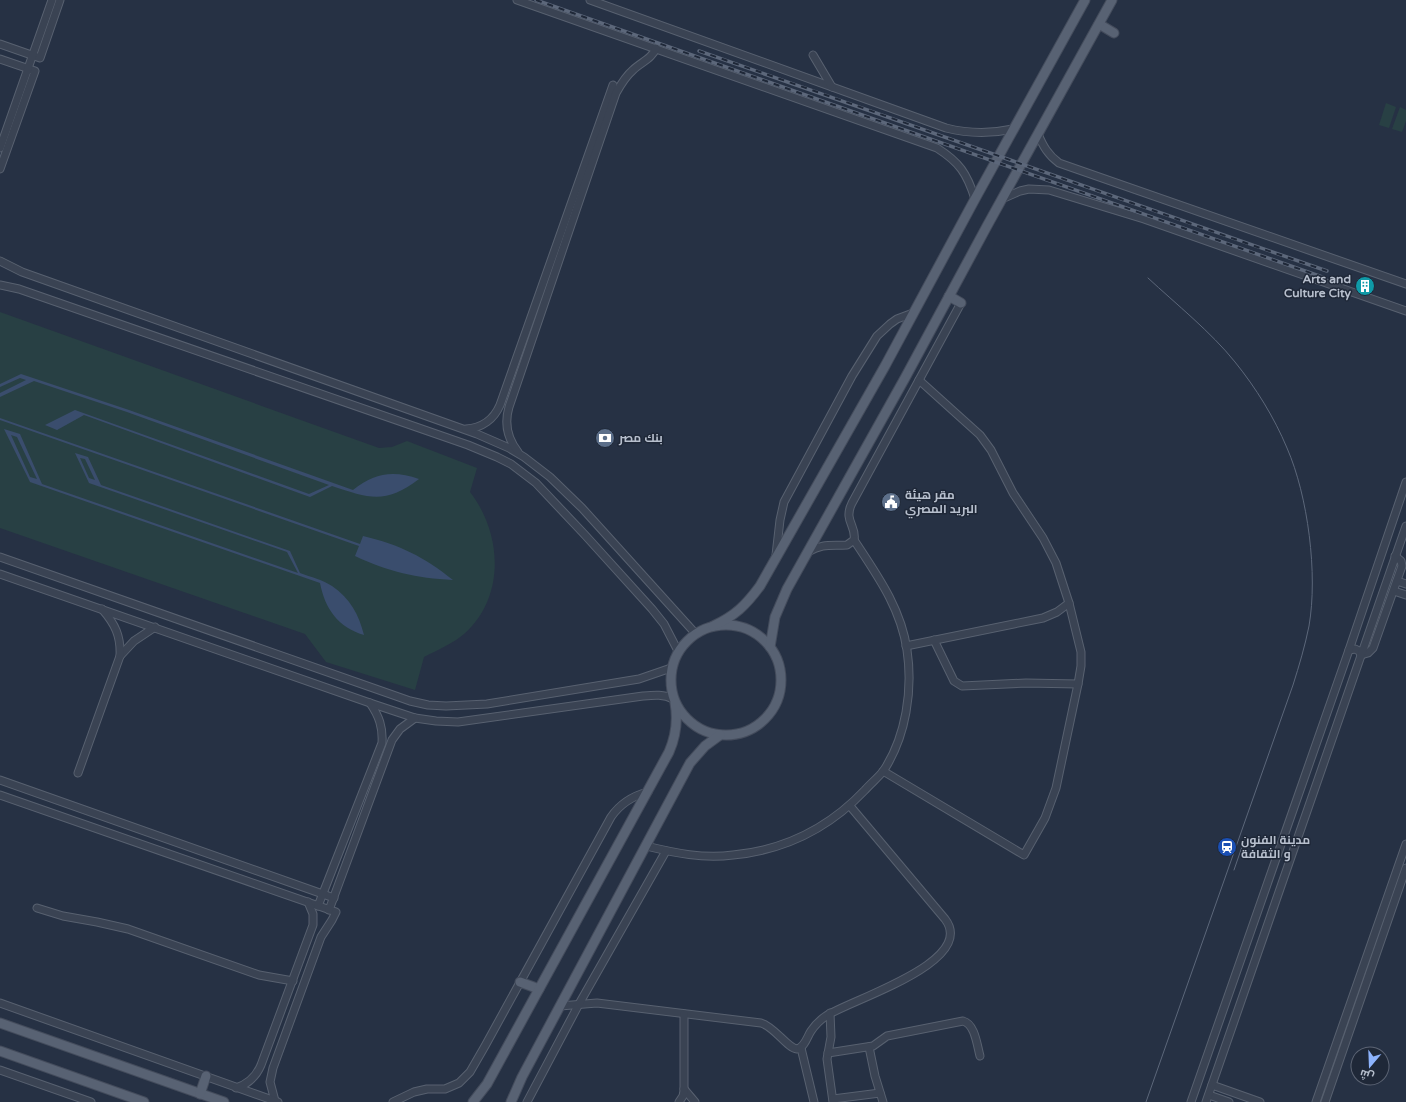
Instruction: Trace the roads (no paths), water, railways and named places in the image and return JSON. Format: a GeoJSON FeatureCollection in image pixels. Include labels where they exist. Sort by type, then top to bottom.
{"type":"FeatureCollection","features":[{"type":"Feature","properties":{"kind":"main road"},"geometry":{"type":"LineString","coordinates":[[473,1102],[487,1084],[669,752],[674,738],[677,721],[670,678],[671,668],[678,651],[695,633],[727,619],[740,610],[760,586],[885,366],[1013,129],[1085,0]]}},
{"type":"Feature","properties":{"kind":"main road"},"geometry":{"type":"LineString","coordinates":[[770,647],[775,617],[780,603],[1112,0]]}},
{"type":"Feature","properties":{"kind":"main road"},"geometry":{"type":"LineString","coordinates":[[1099,24],[1114,32]]}},
{"type":"Feature","properties":{"kind":"main road"},"geometry":{"type":"LineString","coordinates":[[949,296],[961,303]]}},
{"type":"Feature","properties":{"kind":"main road"},"geometry":{"type":"LineString","coordinates":[[674,701],[682,715],[693,725],[706,732],[720,735],[736,735],[751,729],[764,720],[774,707],[780,692],[781,676],[778,661],[770,647],[759,635],[745,628],[729,624],[713,626]]}},
{"type":"Feature","properties":{"kind":"main road"},"geometry":{"type":"LineString","coordinates":[[511,1102],[522,1077],[694,757],[705,746],[720,735]]}},
{"type":"Feature","properties":{"kind":"main road"},"geometry":{"type":"LineString","coordinates":[[520,982],[540,989]]}},
{"type":"Feature","properties":{"kind":"main road"},"geometry":{"type":"LineString","coordinates":[[0,1023],[224,1102]]}},
{"type":"Feature","properties":{"kind":"main road"},"geometry":{"type":"LineString","coordinates":[[0,1051],[144,1102]]}},
{"type":"Feature","properties":{"kind":"main road"},"geometry":{"type":"LineString","coordinates":[[200,1094],[206,1076]]}},
{"type":"Feature","properties":{"kind":"street"},"geometry":{"type":"LineString","coordinates":[[0,148],[52,0]]}},
{"type":"Feature","properties":{"kind":"street"},"geometry":{"type":"LineString","coordinates":[[0,44],[40,58],[60,0]]}},
{"type":"Feature","properties":{"kind":"street"},"geometry":{"type":"LineString","coordinates":[[517,0],[937,148],[950,157],[962,169],[970,183],[975,199]]}},
{"type":"Feature","properties":{"kind":"street"},"geometry":{"type":"LineString","coordinates":[[590,0],[946,128],[963,132],[991,133],[1013,129]]}},
{"type":"Feature","properties":{"kind":"street"},"geometry":{"type":"LineString","coordinates":[[460,428],[471,428],[482,425],[491,419],[498,410],[554,254],[562,240],[616,93],[622,82],[630,73],[652,56],[656,48]]}},
{"type":"Feature","properties":{"kind":"street"},"geometry":{"type":"LineString","coordinates":[[813,55],[832,87]]}},
{"type":"Feature","properties":{"kind":"street"},"geometry":{"type":"LineString","coordinates":[[0,59],[35,71],[0,169]]}},
{"type":"Feature","properties":{"kind":"street"},"geometry":{"type":"LineString","coordinates":[[613,86],[562,240],[561,256],[507,414],[506,421],[508,435],[514,447],[524,457],[550,477],[582,508],[695,633]]}},
{"type":"Feature","properties":{"kind":"street"},"geometry":{"type":"LineString","coordinates":[[1038,134],[1043,147],[1053,159],[1059,163],[1406,284]]}},
{"type":"Feature","properties":{"kind":"street"},"geometry":{"type":"LineString","coordinates":[[1002,199],[1020,191],[1034,189],[1049,190],[1144,219],[1406,311]]}},
{"type":"Feature","properties":{"kind":"street"},"geometry":{"type":"LineString","coordinates":[[554,254],[561,256]]}},
{"type":"Feature","properties":{"kind":"street"},"geometry":{"type":"LineString","coordinates":[[0,261],[22,272],[493,440],[524,457]]}},
{"type":"Feature","properties":{"kind":"street"},"geometry":{"type":"LineString","coordinates":[[0,285],[19,289],[461,443],[511,464],[536,483],[652,609],[664,624],[678,651]]}},
{"type":"Feature","properties":{"kind":"street"},"geometry":{"type":"LineString","coordinates":[[646,846],[689,855],[710,856],[754,852],[775,847],[802,836],[833,819],[850,806],[883,771],[896,746],[902,728],[909,688],[909,669],[906,646],[897,613],[889,595],[854,540],[854,534],[848,518],[850,506],[961,303]]}},
{"type":"Feature","properties":{"kind":"street"},"geometry":{"type":"LineString","coordinates":[[776,558],[780,520],[784,502],[852,376],[877,336],[897,319],[913,313]]}},
{"type":"Feature","properties":{"kind":"street"},"geometry":{"type":"LineString","coordinates":[[883,771],[1024,855],[1045,818],[1056,788],[1081,666],[1081,652],[1069,603],[1061,576],[1050,550],[1012,493],[988,444],[919,380]]}},
{"type":"Feature","properties":{"kind":"street"},"geometry":{"type":"LineString","coordinates":[[1190,1102],[1349,650],[1406,482]]}},
{"type":"Feature","properties":{"kind":"street"},"geometry":{"type":"LineString","coordinates":[[1229,1102],[1208,1099],[1406,524],[1401,519],[1394,520]]}},
{"type":"Feature","properties":{"kind":"street"},"geometry":{"type":"LineString","coordinates":[[808,552],[827,544],[847,545],[854,540]]}},
{"type":"Feature","properties":{"kind":"street"},"geometry":{"type":"LineString","coordinates":[[1361,654],[1368,653],[1373,648],[1394,591],[1402,565],[1401,561],[1395,556]]}},
{"type":"Feature","properties":{"kind":"street"},"geometry":{"type":"LineString","coordinates":[[0,557],[398,697],[428,705],[446,706],[487,704],[639,679],[671,668]]}},
{"type":"Feature","properties":{"kind":"street"},"geometry":{"type":"LineString","coordinates":[[0,574],[415,718],[458,722],[658,695],[668,696],[674,701]]}},
{"type":"Feature","properties":{"kind":"street"},"geometry":{"type":"LineString","coordinates":[[1397,581],[1406,584]]}},
{"type":"Feature","properties":{"kind":"street"},"geometry":{"type":"LineString","coordinates":[[1394,591],[1406,595]]}},
{"type":"Feature","properties":{"kind":"street"},"geometry":{"type":"LineString","coordinates":[[906,646],[1043,618],[1057,612],[1069,603]]}},
{"type":"Feature","properties":{"kind":"street"},"geometry":{"type":"LineString","coordinates":[[78,773],[120,656],[118,632],[111,619],[102,609]]}},
{"type":"Feature","properties":{"kind":"street"},"geometry":{"type":"LineString","coordinates":[[120,656],[134,641],[155,627]]}},
{"type":"Feature","properties":{"kind":"street"},"geometry":{"type":"LineString","coordinates":[[934,640],[954,681],[962,686],[1016,683],[1078,684]]}},
{"type":"Feature","properties":{"kind":"street"},"geometry":{"type":"LineString","coordinates":[[1349,650],[1358,649],[1361,654]]}},
{"type":"Feature","properties":{"kind":"street"},"geometry":{"type":"LineString","coordinates":[[318,906],[382,743],[378,714],[370,703]]}},
{"type":"Feature","properties":{"kind":"street"},"geometry":{"type":"LineString","coordinates":[[276,1101],[270,1082],[273,1068],[321,937],[332,920],[334,898],[392,740],[400,729],[415,718]]}},
{"type":"Feature","properties":{"kind":"street"},"geometry":{"type":"LineString","coordinates":[[0,780],[334,898]]}},
{"type":"Feature","properties":{"kind":"street"},"geometry":{"type":"LineString","coordinates":[[394,1102],[414,1092],[427,1089],[445,1088],[455,1085],[470,1072],[611,816],[626,801],[636,795],[648,792]]}},
{"type":"Feature","properties":{"kind":"street"},"geometry":{"type":"LineString","coordinates":[[0,795],[333,911]]}},
{"type":"Feature","properties":{"kind":"street"},"geometry":{"type":"LineString","coordinates":[[560,1006],[597,1003],[761,1023],[772,1028],[793,1049],[797,1050],[801,1048],[816,1024],[830,1014],[908,977],[920,969],[943,951],[949,943],[951,938],[948,923],[850,806]]}},
{"type":"Feature","properties":{"kind":"street"},"geometry":{"type":"LineString","coordinates":[[1316,1102],[1406,844]]}},
{"type":"Feature","properties":{"kind":"street"},"geometry":{"type":"LineString","coordinates":[[527,1102],[666,851]]}},
{"type":"Feature","properties":{"kind":"street"},"geometry":{"type":"LineString","coordinates":[[1325,1102],[1406,868]]}},
{"type":"Feature","properties":{"kind":"street"},"geometry":{"type":"LineString","coordinates":[[236,1088],[250,1081],[259,1070],[313,925],[313,914],[308,902]]}},
{"type":"Feature","properties":{"kind":"street"},"geometry":{"type":"LineString","coordinates":[[37,908],[63,916],[123,928],[260,975],[293,981]]}},
{"type":"Feature","properties":{"kind":"street"},"geometry":{"type":"LineString","coordinates":[[0,1003],[276,1101]]}},
{"type":"Feature","properties":{"kind":"street"},"geometry":{"type":"LineString","coordinates":[[679,1102],[683,1096],[684,1089],[684,1014]]}},
{"type":"Feature","properties":{"kind":"street"},"geometry":{"type":"LineString","coordinates":[[830,1014],[831,1037],[827,1063],[833,1100],[880,1093]]}},
{"type":"Feature","properties":{"kind":"street"},"geometry":{"type":"LineString","coordinates":[[1220,1018],[1234,1022]]}},
{"type":"Feature","properties":{"kind":"street"},"geometry":{"type":"LineString","coordinates":[[828,1053],[869,1047],[876,1045],[889,1035],[963,1020],[972,1028],[980,1056]]}},
{"type":"Feature","properties":{"kind":"street"},"geometry":{"type":"LineString","coordinates":[[869,1047],[875,1076],[883,1102]]}},
{"type":"Feature","properties":{"kind":"street"},"geometry":{"type":"LineString","coordinates":[[801,1048],[814,1102]]}},
{"type":"Feature","properties":{"kind":"street"},"geometry":{"type":"LineString","coordinates":[[0,1070],[91,1102]]}},
{"type":"Feature","properties":{"kind":"street"},"geometry":{"type":"LineString","coordinates":[[1212,1085],[1260,1102]]}},
{"type":"Feature","properties":{"kind":"street"},"geometry":{"type":"LineString","coordinates":[[684,1089],[695,1102]]}},
{"type":"Feature","properties":{"kind":"water"},"geometry":{"type":"Polygon","coordinates":[[[21,374],[129,410],[353,490],[369,480],[384,475],[392,474],[410,476],[419,479],[396,493],[386,496],[377,497],[356,494],[332,486],[310,497],[84,415],[57,430],[45,425],[75,410],[309,494],[329,485],[127,412],[34,381],[0,397],[0,393],[26,380],[20,378],[0,387],[0,384],[21,374]]]}},
{"type":"Feature","properties":{"kind":"water"},"geometry":{"type":"Polygon","coordinates":[[[0,418],[360,544],[363,536],[388,543],[411,552],[453,580],[415,576],[367,562],[355,556],[359,546],[0,420],[0,418]]]}},
{"type":"Feature","properties":{"kind":"water"},"geometry":{"type":"Polygon","coordinates":[[[4,429],[20,434],[42,484],[298,573],[287,552],[89,483],[75,453],[88,457],[101,485],[290,551],[300,573],[321,580],[344,596],[353,608],[364,635],[347,627],[334,616],[325,601],[320,583],[30,482],[4,429]],[[11,435],[30,477],[37,479],[17,437],[11,435]],[[80,458],[89,478],[95,480],[85,459],[80,458]]]}},
{"type":"Feature","properties":{"kind":"tram line"},"geometry":{"type":"LineString","coordinates":[[1146,1102],[1293,685],[1302,656],[1312,605],[1312,559],[1306,512],[1301,489],[1282,436],[1264,403],[1226,351],[1148,278]]}},
{"type":"Feature","properties":{"kind":"tram line"},"geometry":{"type":"LineString","coordinates":[[1234,870],[1245,838]]}},
{"type":"Feature","properties":{"kind":"railway"},"geometry":{"type":"LineString","coordinates":[[536,0],[1325,278]]}},
{"type":"Feature","properties":{"kind":"railway"},"geometry":{"type":"LineString","coordinates":[[699,51],[1327,271]]}},
{"type":"Feature","properties":{"kind":"place","name":"Arts and Culture City"},"geometry":{"type":"Point","coordinates":[1365,286]}},
{"type":"Feature","properties":{"kind":"place","name":"بنك مصر"},"geometry":{"type":"Point","coordinates":[605,438]}},
{"type":"Feature","properties":{"kind":"place","name":"مقر هيئة البريد المصري"},"geometry":{"type":"Point","coordinates":[891,502]}},
{"type":"Feature","properties":{"kind":"place","name":"مدينة الفنون و الثقافة"},"geometry":{"type":"Point","coordinates":[1227,847]}}]}
